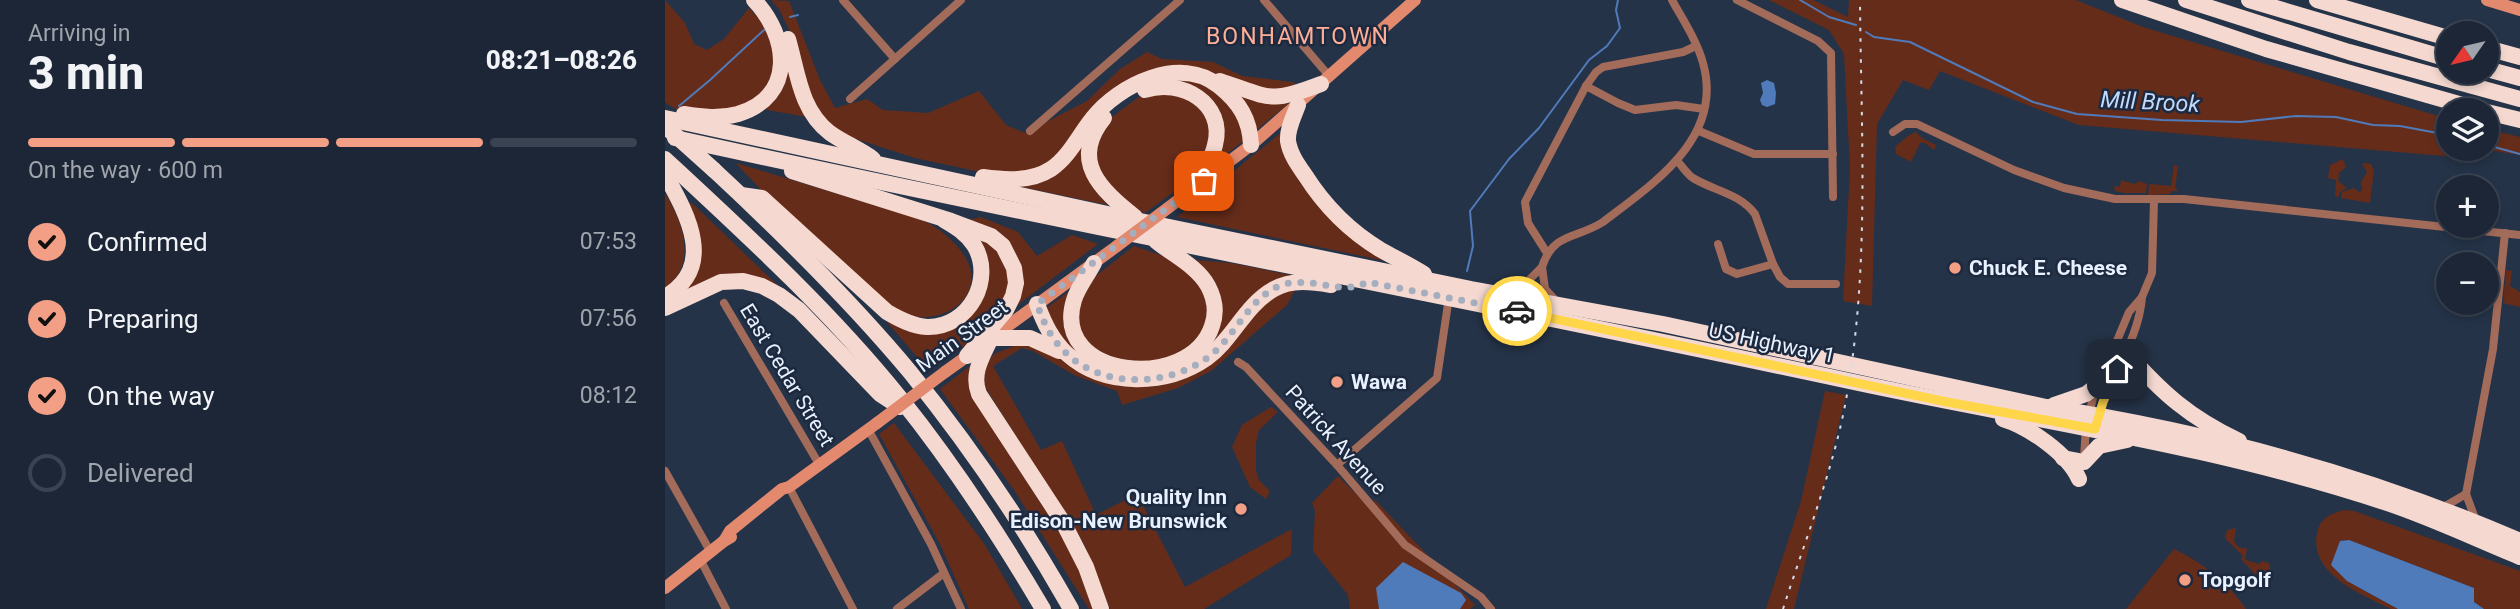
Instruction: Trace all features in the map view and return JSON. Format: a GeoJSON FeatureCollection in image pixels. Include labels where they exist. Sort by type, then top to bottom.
{"type":"FeatureCollection","features":[{"type":"Feature","properties":{"kind":"highway"},"geometry":{"type":"LineString","coordinates":[[665,117],[674,113],[711,118],[727,116],[755,106],[769,94],[779,79],[782,60],[771,25],[754,0]]}},
{"type":"Feature","properties":{"kind":"highway"},"geometry":{"type":"LineString","coordinates":[[767,0],[785,32],[801,92],[811,112],[829,132],[880,165]]}},
{"type":"Feature","properties":{"kind":"highway"},"geometry":{"type":"LineString","coordinates":[[2122,0],[2279,53],[2438,98]]}},
{"type":"Feature","properties":{"kind":"highway"},"geometry":{"type":"LineString","coordinates":[[2186,0],[2349,52],[2520,99]]}},
{"type":"Feature","properties":{"kind":"highway"},"geometry":{"type":"LineString","coordinates":[[2249,0],[2436,55]]}},
{"type":"Feature","properties":{"kind":"highway"},"geometry":{"type":"LineString","coordinates":[[2317,0],[2436,35]]}},
{"type":"Feature","properties":{"kind":"highway"},"geometry":{"type":"LineString","coordinates":[[2499,51],[2520,57]]}},
{"type":"Feature","properties":{"kind":"highway"},"geometry":{"type":"LineString","coordinates":[[927,175],[942,169],[999,179],[1037,175],[1055,166],[1098,112],[1121,92],[1158,76],[1179,71],[1268,97],[1290,96],[1326,81]]}},
{"type":"Feature","properties":{"kind":"highway"},"geometry":{"type":"LineString","coordinates":[[2499,72],[2520,78]]}},
{"type":"Feature","properties":{"kind":"highway"},"geometry":{"type":"LineString","coordinates":[[1209,78],[1240,105],[1248,122],[1251,145]]}},
{"type":"Feature","properties":{"kind":"highway"},"geometry":{"type":"LineString","coordinates":[[1140,221],[1110,197],[1097,182],[1090,154],[1092,138],[1102,121],[1117,106],[1134,95],[1153,88],[1179,87],[1197,96],[1209,110],[1215,124],[1215,148],[1189,193]]}},
{"type":"Feature","properties":{"kind":"highway"},"geometry":{"type":"LineString","coordinates":[[1298,105],[1288,142],[1300,168],[1319,196],[1366,240],[1439,282]]}},
{"type":"Feature","properties":{"kind":"highway"},"geometry":{"type":"LineString","coordinates":[[2499,115],[2520,120]]}},
{"type":"Feature","properties":{"kind":"highway"},"geometry":{"type":"LineString","coordinates":[[665,117],[1140,221],[1663,324],[2046,407],[2137,438],[2314,482],[2390,504],[2520,557]]}},
{"type":"Feature","properties":{"kind":"highway"},"geometry":{"type":"LineString","coordinates":[[665,126],[819,271],[910,372],[1008,506],[1071,609]]}},
{"type":"Feature","properties":{"kind":"highway"},"geometry":{"type":"LineString","coordinates":[[665,135],[771,159],[794,173],[944,220],[997,241],[1012,260],[1016,276],[1015,290],[1006,310],[967,356]]}},
{"type":"Feature","properties":{"kind":"highway"},"geometry":{"type":"LineString","coordinates":[[665,159],[793,280],[854,345],[913,415],[992,526],[1043,609]]}},
{"type":"Feature","properties":{"kind":"highway","name":"US Highway 1"},"geometry":{"type":"LineString","coordinates":[[771,159],[1154,239],[1686,345],[1947,402],[2092,421]]}},
{"type":"Feature","properties":{"kind":"highway"},"geometry":{"type":"LineString","coordinates":[[665,174],[687,217],[694,245],[693,260],[688,273],[678,288],[665,298]]}},
{"type":"Feature","properties":{"kind":"highway"},"geometry":{"type":"LineString","coordinates":[[741,195],[762,198],[887,312],[907,322],[926,327],[945,324],[965,312],[978,292],[982,276],[980,261],[972,242],[961,230],[944,220]]}},
{"type":"Feature","properties":{"kind":"highway"},"geometry":{"type":"LineString","coordinates":[[1094,263],[1076,294],[1071,315],[1077,339],[1087,352],[1100,360],[1126,368],[1158,367],[1180,361],[1198,349],[1210,333],[1215,314],[1213,297],[1203,279],[1154,239]]}},
{"type":"Feature","properties":{"kind":"highway"},"geometry":{"type":"LineString","coordinates":[[665,308],[721,282],[743,281],[762,286],[793,305],[880,394],[913,415]]}},
{"type":"Feature","properties":{"kind":"highway"},"geometry":{"type":"LineString","coordinates":[[1101,609],[1086,567],[1058,513],[977,388],[977,369],[991,338],[1030,338],[1090,368],[1115,377],[1150,379],[1190,368],[1208,357],[1260,299],[1280,286],[1302,281],[1356,289],[1367,282]]}},
{"type":"Feature","properties":{"kind":"highway"},"geometry":{"type":"LineString","coordinates":[[1037,304],[1047,330],[1068,355]]}},
{"type":"Feature","properties":{"kind":"highway"},"geometry":{"type":"LineString","coordinates":[[2119,351],[2198,420],[2263,453]]}},
{"type":"Feature","properties":{"kind":"highway"},"geometry":{"type":"LineString","coordinates":[[2046,407],[2067,403],[2099,384]]}},
{"type":"Feature","properties":{"kind":"highway"},"geometry":{"type":"LineString","coordinates":[[1947,402],[2014,422],[2043,440],[2073,466],[2079,479]]}},
{"type":"Feature","properties":{"kind":"highway"},"geometry":{"type":"LineString","coordinates":[[2092,421],[2263,453],[2389,490],[2520,541]]}},
{"type":"Feature","properties":{"kind":"highway"},"geometry":{"type":"LineString","coordinates":[[2063,458],[2084,462],[2099,446],[2137,438]]}},
{"type":"Feature","properties":{"kind":"main road","name":"Main Street"},"geometry":{"type":"LineString","coordinates":[[665,588],[785,495],[789,487],[1251,145],[1415,0]]}},
{"type":"Feature","properties":{"kind":"main road"},"geometry":{"type":"LineString","coordinates":[[2487,0],[2520,10]]}},
{"type":"Feature","properties":{"kind":"street"},"geometry":{"type":"LineString","coordinates":[[843,0],[895,59]]}},
{"type":"Feature","properties":{"kind":"street"},"geometry":{"type":"LineString","coordinates":[[850,99],[961,0]]}},
{"type":"Feature","properties":{"kind":"street"},"geometry":{"type":"LineString","coordinates":[[1030,131],[1180,0]]}},
{"type":"Feature","properties":{"kind":"street"},"geometry":{"type":"LineString","coordinates":[[1264,0],[1326,81]]}},
{"type":"Feature","properties":{"kind":"street"},"geometry":{"type":"LineString","coordinates":[[1502,294],[1528,281],[1542,267],[1547,253],[1555,244],[1603,222],[1678,162],[1699,131],[1707,84],[1703,63],[1672,0]]}},
{"type":"Feature","properties":{"kind":"street"},"geometry":{"type":"LineString","coordinates":[[1737,0],[1818,41],[1831,53],[1833,197]]}},
{"type":"Feature","properties":{"kind":"street"},"geometry":{"type":"LineString","coordinates":[[1547,253],[1528,223],[1525,202],[1596,72],[1603,67],[1683,52],[1696,46]]}},
{"type":"Feature","properties":{"kind":"street"},"geometry":{"type":"LineString","coordinates":[[1586,86],[1635,110],[1677,105],[1704,109]]}},
{"type":"Feature","properties":{"kind":"street"},"geometry":{"type":"LineString","coordinates":[[1893,132],[1905,124],[1917,124],[2014,170],[2064,188],[2115,198],[2184,199],[2520,235]]}},
{"type":"Feature","properties":{"kind":"street"},"geometry":{"type":"LineString","coordinates":[[1699,131],[1754,154],[1833,154]]}},
{"type":"Feature","properties":{"kind":"street"},"geometry":{"type":"LineString","coordinates":[[1678,162],[1694,178],[1734,195],[1750,207],[1773,264],[1780,277],[1788,284],[1836,284]]}},
{"type":"Feature","properties":{"kind":"street"},"geometry":{"type":"LineString","coordinates":[[2084,462],[2099,384],[2140,318],[2142,297],[2152,273],[2154,200]]}},
{"type":"Feature","properties":{"kind":"street"},"geometry":{"type":"LineString","coordinates":[[2478,523],[2466,494],[2493,349],[2505,233]]}},
{"type":"Feature","properties":{"kind":"street"},"geometry":{"type":"LineString","coordinates":[[1718,244],[1726,269],[1737,274],[1773,264]]}},
{"type":"Feature","properties":{"kind":"street"},"geometry":{"type":"LineString","coordinates":[[1542,267],[1545,289],[1562,306]]}},
{"type":"Feature","properties":{"kind":"street"},"geometry":{"type":"LineString","coordinates":[[1337,466],[1437,379],[1449,298],[1449,292],[1439,282]]}},
{"type":"Feature","properties":{"kind":"street"},"geometry":{"type":"LineString","coordinates":[[2092,421],[2109,386],[2129,312],[2142,297]]}},
{"type":"Feature","properties":{"kind":"street","name":"East Cedar Street"},"geometry":{"type":"LineString","coordinates":[[724,303],[820,464]]}},
{"type":"Feature","properties":{"kind":"street","name":"Patrick Avenue"},"geometry":{"type":"LineString","coordinates":[[1238,362],[1246,367],[1337,466],[1405,545],[1481,597],[1491,609]]}},
{"type":"Feature","properties":{"kind":"street"},"geometry":{"type":"LineString","coordinates":[[873,426],[961,609]]}},
{"type":"Feature","properties":{"kind":"street"},"geometry":{"type":"LineString","coordinates":[[665,471],[705,555],[726,609]]}},
{"type":"Feature","properties":{"kind":"street"},"geometry":{"type":"LineString","coordinates":[[789,487],[853,609]]}},
{"type":"Feature","properties":{"kind":"street"},"geometry":{"type":"LineString","coordinates":[[2440,509],[2466,494]]}},
{"type":"Feature","properties":{"kind":"street"},"geometry":{"type":"LineString","coordinates":[[897,609],[944,573]]}},
{"type":"Feature","properties":{"kind":"shaded area"},"geometry":{"type":"Polygon","coordinates":[[[665,0],[685,23],[694,44],[707,50],[724,39],[749,8],[768,30],[775,50],[772,77],[757,98],[737,108],[711,113],[685,111],[665,102],[665,0]]]}},
{"type":"Feature","properties":{"kind":"shaded area"},"geometry":{"type":"Polygon","coordinates":[[[771,0],[789,1],[820,80],[835,108],[867,99],[883,110],[928,113],[979,91],[1006,125],[1025,133],[1087,101],[1120,69],[1147,52],[1162,59],[1213,62],[1242,76],[1292,82],[1300,87],[1271,92],[1180,66],[1139,77],[1051,164],[999,176],[915,158],[850,137],[820,120],[801,75],[794,40],[779,9],[771,0]]]}},
{"type":"Feature","properties":{"kind":"shaded area"},"geometry":{"type":"Polygon","coordinates":[[[1769,0],[1813,0],[1848,17],[1849,0],[2076,0],[2143,27],[2436,115],[2436,155],[2079,125],[1940,71],[1929,90],[1903,80],[1877,124],[1872,306],[1843,301],[1850,168],[1844,54],[1829,30],[1769,0]]]}},
{"type":"Feature","properties":{"kind":"shaded area"},"geometry":{"type":"Polygon","coordinates":[[[787,57],[807,117],[762,109],[787,57]]]}},
{"type":"Feature","properties":{"kind":"shaded area"},"geometry":{"type":"Polygon","coordinates":[[[1174,78],[1198,80],[1226,96],[1243,122],[1246,139],[1212,165],[1222,138],[1193,86],[1174,78]]]}},
{"type":"Feature","properties":{"kind":"shaded area"},"geometry":{"type":"Polygon","coordinates":[[[1227,87],[1289,103],[1255,131],[1227,87]]]}},
{"type":"Feature","properties":{"kind":"shaded area"},"geometry":{"type":"Polygon","coordinates":[[[1156,91],[1194,100],[1209,119],[1212,143],[1199,167],[1175,191],[1145,213],[1130,206],[1098,173],[1095,145],[1101,130],[1112,117],[1139,97],[1156,91]]]}},
{"type":"Feature","properties":{"kind":"shaded area"},"geometry":{"type":"Polygon","coordinates":[[[1090,129],[1087,170],[1094,186],[1108,205],[1013,185],[1038,179],[1090,129]]]}},
{"type":"Feature","properties":{"kind":"shaded area"},"geometry":{"type":"Polygon","coordinates":[[[1283,131],[1282,149],[1390,262],[1177,217],[1283,131]]]}},
{"type":"Feature","properties":{"kind":"shaded area"},"geometry":{"type":"Polygon","coordinates":[[[1916,132],[1936,145],[1934,150],[1925,143],[1920,143],[1911,162],[1896,154],[1895,147],[1916,132]]]}},
{"type":"Feature","properties":{"kind":"shaded area"},"geometry":{"type":"Polygon","coordinates":[[[2499,132],[2520,137],[2520,155],[2499,152],[2499,132]]]}},
{"type":"Feature","properties":{"kind":"shaded area"},"geometry":{"type":"Polygon","coordinates":[[[2343,159],[2346,167],[2339,173],[2338,181],[2347,188],[2335,197],[2336,180],[2328,178],[2330,165],[2343,159]]]}},
{"type":"Feature","properties":{"kind":"shaded area"},"geometry":{"type":"Polygon","coordinates":[[[736,163],[904,213],[930,224],[962,252],[969,265],[969,290],[954,308],[931,317],[906,314],[891,307],[853,279],[736,163]]]}},
{"type":"Feature","properties":{"kind":"shaded area"},"geometry":{"type":"Polygon","coordinates":[[[2362,164],[2371,164],[2374,171],[2370,203],[2341,198],[2342,192],[2354,188],[2359,192],[2362,190],[2361,182],[2367,172],[2362,164]]]}},
{"type":"Feature","properties":{"kind":"shaded area"},"geometry":{"type":"Polygon","coordinates":[[[2174,165],[2178,166],[2175,188],[2179,191],[2148,195],[2151,184],[2171,186],[2174,165]]]}},
{"type":"Feature","properties":{"kind":"shaded area"},"geometry":{"type":"Polygon","coordinates":[[[2121,180],[2147,184],[2146,193],[2115,191],[2114,186],[2120,187],[2121,180]]]}},
{"type":"Feature","properties":{"kind":"shaded area"},"geometry":{"type":"Polygon","coordinates":[[[665,193],[682,230],[684,256],[675,279],[665,290],[665,193]]]}},
{"type":"Feature","properties":{"kind":"shaded area"},"geometry":{"type":"Polygon","coordinates":[[[692,203],[797,304],[762,281],[675,299],[693,275],[688,205],[692,203]]]}},
{"type":"Feature","properties":{"kind":"shaded area"},"geometry":{"type":"Polygon","coordinates":[[[981,217],[1018,232],[1037,256],[1072,235],[1098,244],[1007,313],[1019,262],[965,221],[981,217]]]}},
{"type":"Feature","properties":{"kind":"shaded area"},"geometry":{"type":"Polygon","coordinates":[[[974,236],[996,248],[1009,268],[1008,296],[978,336],[929,371],[887,322],[889,319],[904,326],[975,310],[974,236]]]}},
{"type":"Feature","properties":{"kind":"shaded area"},"geometry":{"type":"Polygon","coordinates":[[[1134,246],[1172,259],[1205,289],[1210,315],[1197,344],[1162,362],[1121,363],[1083,341],[1076,312],[1092,279],[1134,246]]]}},
{"type":"Feature","properties":{"kind":"shaded area"},"geometry":{"type":"Polygon","coordinates":[[[1194,260],[1231,263],[1305,278],[1244,307],[1206,350],[1220,315],[1194,260]]]}},
{"type":"Feature","properties":{"kind":"shaded area"},"geometry":{"type":"Polygon","coordinates":[[[2506,270],[2512,271],[2510,286],[2520,292],[2520,307],[2503,303],[2506,270]]]}},
{"type":"Feature","properties":{"kind":"shaded area"},"geometry":{"type":"Polygon","coordinates":[[[1079,284],[1072,297],[1084,355],[1068,349],[1045,309],[1079,284]]]}},
{"type":"Feature","properties":{"kind":"shaded area"},"geometry":{"type":"Polygon","coordinates":[[[1297,286],[1287,305],[1211,371],[1178,388],[1122,405],[1117,391],[1074,375],[1033,351],[1022,348],[993,366],[1041,450],[1062,441],[1096,515],[1137,494],[1185,587],[1292,529],[1291,555],[1204,609],[1110,609],[1084,544],[985,387],[983,367],[994,354],[1022,343],[1189,374],[1266,299],[1297,286]]]}},
{"type":"Feature","properties":{"kind":"shaded area"},"geometry":{"type":"Polygon","coordinates":[[[970,366],[970,388],[1072,549],[1097,609],[1089,609],[1014,490],[940,389],[970,366]]]}},
{"type":"Feature","properties":{"kind":"shaded area"},"geometry":{"type":"Polygon","coordinates":[[[1825,391],[1846,395],[1794,609],[1766,609],[1801,501],[1825,391]]]}},
{"type":"Feature","properties":{"kind":"shaded area"},"geometry":{"type":"Polygon","coordinates":[[[1271,407],[1278,412],[1259,430],[1256,443],[1256,471],[1259,480],[1270,491],[1266,499],[1250,487],[1232,447],[1242,425],[1271,407]]]}},
{"type":"Feature","properties":{"kind":"shaded area"},"geometry":{"type":"Polygon","coordinates":[[[894,423],[985,545],[1022,609],[969,609],[940,544],[879,434],[894,423]]]}},
{"type":"Feature","properties":{"kind":"shaded area"},"geometry":{"type":"Polygon","coordinates":[[[1338,476],[1369,507],[1375,500],[1475,605],[1470,609],[1350,609],[1348,595],[1313,551],[1315,511],[1312,503],[1338,476]]]}},
{"type":"Feature","properties":{"kind":"shaded area"},"geometry":{"type":"Polygon","coordinates":[[[2344,510],[2354,511],[2520,571],[2520,609],[2484,609],[2474,602],[2474,588],[2349,540],[2340,541],[2347,581],[2398,609],[2391,609],[2353,589],[2329,572],[2317,548],[2317,533],[2323,520],[2344,510]]]}},
{"type":"Feature","properties":{"kind":"shaded area"},"geometry":{"type":"Polygon","coordinates":[[[2236,528],[2234,541],[2238,547],[2247,549],[2245,560],[2260,564],[2262,561],[2269,563],[2272,576],[2258,583],[2253,572],[2241,559],[2243,556],[2225,538],[2227,530],[2236,528]]]}},
{"type":"Feature","properties":{"kind":"shaded area","name":"Topgolf"},"geometry":{"type":"Polygon","coordinates":[[[2174,549],[2214,574],[2246,609],[2126,609],[2174,549]]]}},
{"type":"Feature","properties":{"kind":"water"},"geometry":{"type":"Polygon","coordinates":[[[1767,80],[1774,83],[1776,93],[1775,104],[1767,107],[1762,105],[1760,100],[1763,93],[1761,83],[1767,80]]]}},
{"type":"Feature","properties":{"kind":"water"},"geometry":{"type":"Polygon","coordinates":[[[2349,540],[2474,588],[2474,602],[2484,609],[2398,609],[2347,581],[2331,565],[2340,541],[2349,540]]]}},
{"type":"Feature","properties":{"kind":"water"},"geometry":{"type":"Polygon","coordinates":[[[1403,562],[1461,593],[1466,600],[1460,609],[1379,609],[1376,588],[1403,562]]]}},
{"type":"Feature","properties":{"kind":"waterway"},"geometry":{"type":"LineString","coordinates":[[1467,271],[1473,246],[1470,211],[1509,159],[1539,128],[1589,60],[1607,46],[1620,28],[1616,10],[1618,0]]}},
{"type":"Feature","properties":{"kind":"waterway","name":"Mill Brook"},"geometry":{"type":"LineString","coordinates":[[1800,0],[1829,17],[1856,25]]}},
{"type":"Feature","properties":{"kind":"waterway","name":"Mill Brook"},"geometry":{"type":"LineString","coordinates":[[790,17],[798,15]]}},
{"type":"Feature","properties":{"kind":"waterway","name":"Mill Brook"},"geometry":{"type":"LineString","coordinates":[[679,106],[764,30]]}},
{"type":"Feature","properties":{"kind":"waterway","name":"Mill Brook"},"geometry":{"type":"LineString","coordinates":[[1866,32],[1874,37],[1910,42],[2033,102],[2077,114],[2241,122],[2296,116],[2336,117],[2373,125],[2400,126],[2436,133]]}},
{"type":"Feature","properties":{"kind":"waterway","name":"Mill Brook"},"geometry":{"type":"LineString","coordinates":[[2499,148],[2520,154]]}},
{"type":"Feature","properties":{"kind":"railway"},"geometry":{"type":"LineString","coordinates":[[1783,609],[1834,453],[1854,350],[1862,200],[1860,0]]}},
{"type":"Feature","properties":{"kind":"way so far"},"geometry":{"type":"LineString","coordinates":[[1204,181],[1037,304],[1047,330],[1068,355],[1090,368],[1115,377],[1138,380],[1171,375],[1208,357],[1229,337],[1252,307],[1272,290],[1302,281],[1356,289],[1367,282],[1517,311]]}},
{"type":"Feature","properties":{"kind":"place","name":"Chuck E. Cheese"},"geometry":{"type":"Point","coordinates":[1955,268]}},
{"type":"Feature","properties":{"kind":"place","name":"Wawa"},"geometry":{"type":"Point","coordinates":[1337,382]}},
{"type":"Feature","properties":{"kind":"place","name":"Quality Inn Edison-New Brunswick"},"geometry":{"type":"Point","coordinates":[1241,509]}},
{"type":"Feature","properties":{"kind":"place","name":"Topgolf"},"geometry":{"type":"Point","coordinates":[2185,580]}},
{"type":"Feature","properties":{"kind":"district","name":"BONHAMTOWN"},"geometry":{"type":"Point","coordinates":[1298,36]}},
{"type":"Feature","properties":{"kind":"route"},"geometry":{"type":"LineString","coordinates":[[1517,311],[1947,402],[2095,429],[2117,369]]}}]}
